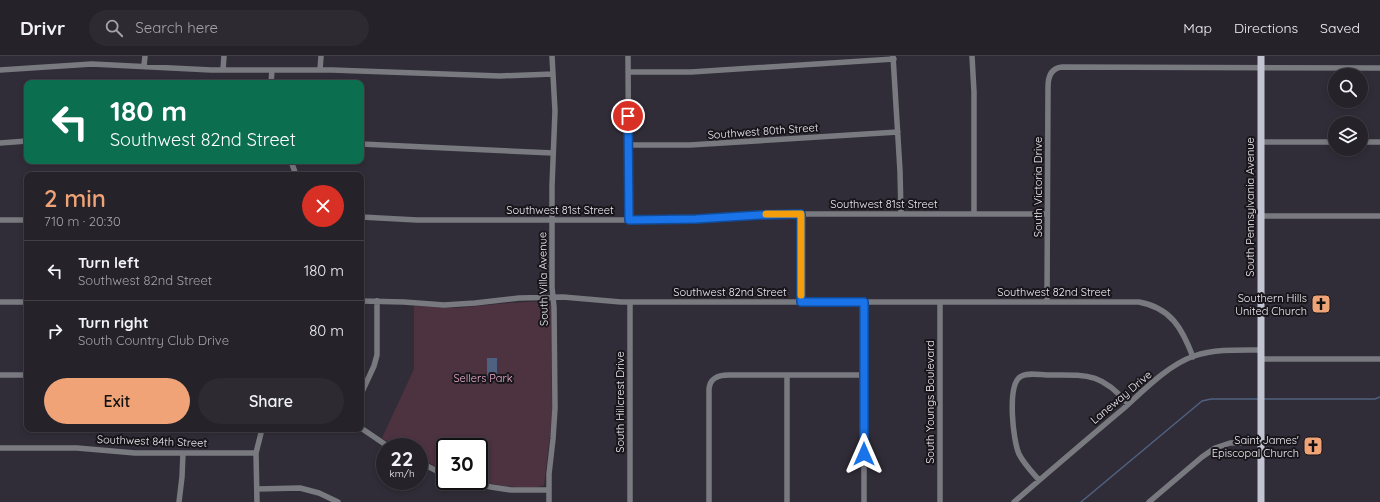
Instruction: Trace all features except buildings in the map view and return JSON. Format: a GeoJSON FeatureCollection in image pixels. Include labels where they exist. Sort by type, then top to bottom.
{"type":"FeatureCollection","features":[{"type":"Feature","properties":{"kind":"main road","name":"South Pennsylvania Avenue"},"geometry":{"type":"LineString","coordinates":[[1261,56],[1261,502]]}},
{"type":"Feature","properties":{"kind":"street"},"geometry":{"type":"LineString","coordinates":[[144,66],[145,56]]}},
{"type":"Feature","properties":{"kind":"street"},"geometry":{"type":"LineString","coordinates":[[223,70],[224,56]]}},
{"type":"Feature","properties":{"kind":"street"},"geometry":{"type":"LineString","coordinates":[[320,70],[321,56]]}},
{"type":"Feature","properties":{"kind":"street","name":"South Villa Avenue"},"geometry":{"type":"LineString","coordinates":[[549,502],[554,418],[552,220],[555,111],[552,56]]}},
{"type":"Feature","properties":{"kind":"street"},"geometry":{"type":"LineString","coordinates":[[628,56],[629,220]]}},
{"type":"Feature","properties":{"kind":"street"},"geometry":{"type":"LineString","coordinates":[[972,56],[974,92],[974,214]]}},
{"type":"Feature","properties":{"kind":"street"},"geometry":{"type":"LineString","coordinates":[[628,72],[691,72],[894,58],[901,214]]}},
{"type":"Feature","properties":{"kind":"street"},"geometry":{"type":"LineString","coordinates":[[0,70],[84,64],[223,70],[320,70],[500,76],[553,74]]}},
{"type":"Feature","properties":{"kind":"street","name":"South Victoria Drive"},"geometry":{"type":"LineString","coordinates":[[1048,302],[1048,87],[1049,76],[1051,73],[1059,68],[1261,68]]}},
{"type":"Feature","properties":{"kind":"street"},"geometry":{"type":"LineString","coordinates":[[1261,68],[1380,68]]}},
{"type":"Feature","properties":{"kind":"street"},"geometry":{"type":"LineString","coordinates":[[272,70],[272,80]]}},
{"type":"Feature","properties":{"kind":"street","name":"Southwest 80th Street"},"geometry":{"type":"LineString","coordinates":[[628,146],[690,145],[898,132]]}},
{"type":"Feature","properties":{"kind":"street"},"geometry":{"type":"LineString","coordinates":[[0,143],[24,141]]}},
{"type":"Feature","properties":{"kind":"street"},"geometry":{"type":"LineString","coordinates":[[1261,142],[1328,142]]}},
{"type":"Feature","properties":{"kind":"street"},"geometry":{"type":"LineString","coordinates":[[1368,142],[1380,142]]}},
{"type":"Feature","properties":{"kind":"street"},"geometry":{"type":"LineString","coordinates":[[364,144],[553,153]]}},
{"type":"Feature","properties":{"kind":"street"},"geometry":{"type":"LineString","coordinates":[[801,214],[801,302]]}},
{"type":"Feature","properties":{"kind":"street","name":"Southwest 81st Street"},"geometry":{"type":"LineString","coordinates":[[364,217],[417,220],[629,220],[696,219],[801,214],[1047,214]]}},
{"type":"Feature","properties":{"kind":"street"},"geometry":{"type":"LineString","coordinates":[[1261,216],[1380,216]]}},
{"type":"Feature","properties":{"kind":"street"},"geometry":{"type":"LineString","coordinates":[[0,220],[24,220]]}},
{"type":"Feature","properties":{"kind":"street","name":"Southwest 82nd Street"},"geometry":{"type":"LineString","coordinates":[[364,301],[449,305],[514,298],[576,297],[616,302],[1130,302],[1151,305],[1163,311],[1177,324],[1184,335],[1193,357]]}},
{"type":"Feature","properties":{"kind":"street"},"geometry":{"type":"LineString","coordinates":[[364,388],[374,366],[377,355],[377,301]]}},
{"type":"Feature","properties":{"kind":"street"},"geometry":{"type":"LineString","coordinates":[[0,302],[24,302]]}},
{"type":"Feature","properties":{"kind":"street","name":"South Hillcrest Drive"},"geometry":{"type":"LineString","coordinates":[[630,302],[630,502]]}},
{"type":"Feature","properties":{"kind":"street"},"geometry":{"type":"LineString","coordinates":[[864,302],[864,502]]}},
{"type":"Feature","properties":{"kind":"street","name":"South Youngs Boulevard"},"geometry":{"type":"LineString","coordinates":[[940,302],[940,502]]}},
{"type":"Feature","properties":{"kind":"street","name":"Laneway Drive"},"geometry":{"type":"LineString","coordinates":[[1014,502],[1128,404],[1173,368],[1193,357],[1202,354],[1227,351],[1261,350]]}},
{"type":"Feature","properties":{"kind":"street"},"geometry":{"type":"LineString","coordinates":[[1261,359],[1380,359]]}},
{"type":"Feature","properties":{"kind":"street"},"geometry":{"type":"LineString","coordinates":[[0,375],[24,375]]}},
{"type":"Feature","properties":{"kind":"street"},"geometry":{"type":"LineString","coordinates":[[709,502],[709,387],[716,377],[723,375],[864,375]]}},
{"type":"Feature","properties":{"kind":"street"},"geometry":{"type":"LineString","coordinates":[[787,375],[787,502]]}},
{"type":"Feature","properties":{"kind":"street"},"geometry":{"type":"LineString","coordinates":[[1039,480],[1022,459],[1016,443],[1013,423],[1013,392],[1016,382],[1020,377],[1032,375],[1090,376],[1109,385],[1128,404]]}},
{"type":"Feature","properties":{"kind":"street"},"geometry":{"type":"LineString","coordinates":[[364,430],[376,438]]}},
{"type":"Feature","properties":{"kind":"street"},"geometry":{"type":"LineString","coordinates":[[257,502],[256,453],[261,432]]}},
{"type":"Feature","properties":{"kind":"street"},"geometry":{"type":"LineString","coordinates":[[1153,501],[1202,457],[1215,448],[1230,443],[1261,442]]}},
{"type":"Feature","properties":{"kind":"street","name":"Southwest 84th Street"},"geometry":{"type":"LineString","coordinates":[[0,448],[77,448],[135,452],[256,453]]}},
{"type":"Feature","properties":{"kind":"street"},"geometry":{"type":"LineString","coordinates":[[179,502],[183,453]]}},
{"type":"Feature","properties":{"kind":"street"},"geometry":{"type":"LineString","coordinates":[[488,486],[504,490],[549,490]]}},
{"type":"Feature","properties":{"kind":"street"},"geometry":{"type":"LineString","coordinates":[[256,489],[300,488],[319,493],[338,502]]}},
{"type":"Feature","properties":{"kind":"green space","name":"Sellers Park"},"geometry":{"type":"Polygon","coordinates":[[[546,301],[550,303],[551,308],[552,412],[550,435],[544,485],[531,488],[488,483],[488,438],[436,438],[436,466],[428,462],[428,438],[382,438],[414,369],[414,306],[456,308],[546,301]]]}},
{"type":"Feature","properties":{"kind":"water"},"geometry":{"type":"Polygon","coordinates":[[[487,358],[497,358],[497,378],[487,378],[487,358]]]}},
{"type":"Feature","properties":{"kind":"waterway"},"geometry":{"type":"LineString","coordinates":[[1264,399],[1375,399],[1380,397]]}},
{"type":"Feature","properties":{"kind":"waterway"},"geometry":{"type":"LineString","coordinates":[[1081,502],[1202,401],[1211,399],[1258,399]]}},
{"type":"Feature","properties":{"kind":"slow traffic"},"geometry":{"type":"LineString","coordinates":[[766,214],[801,214],[801,295]]}},
{"type":"Feature","properties":{"kind":"place","name":"Southern Hills United Church"},"geometry":{"type":"Point","coordinates":[1321,304]}},
{"type":"Feature","properties":{"kind":"place","name":"Saint James' Episcopal Church"},"geometry":{"type":"Point","coordinates":[1313,446]}},
{"type":"Feature","properties":{"kind":"route"},"geometry":{"type":"LineString","coordinates":[[628,116],[629,220],[671,220],[801,214],[801,302],[864,302],[864,454]]}}]}
